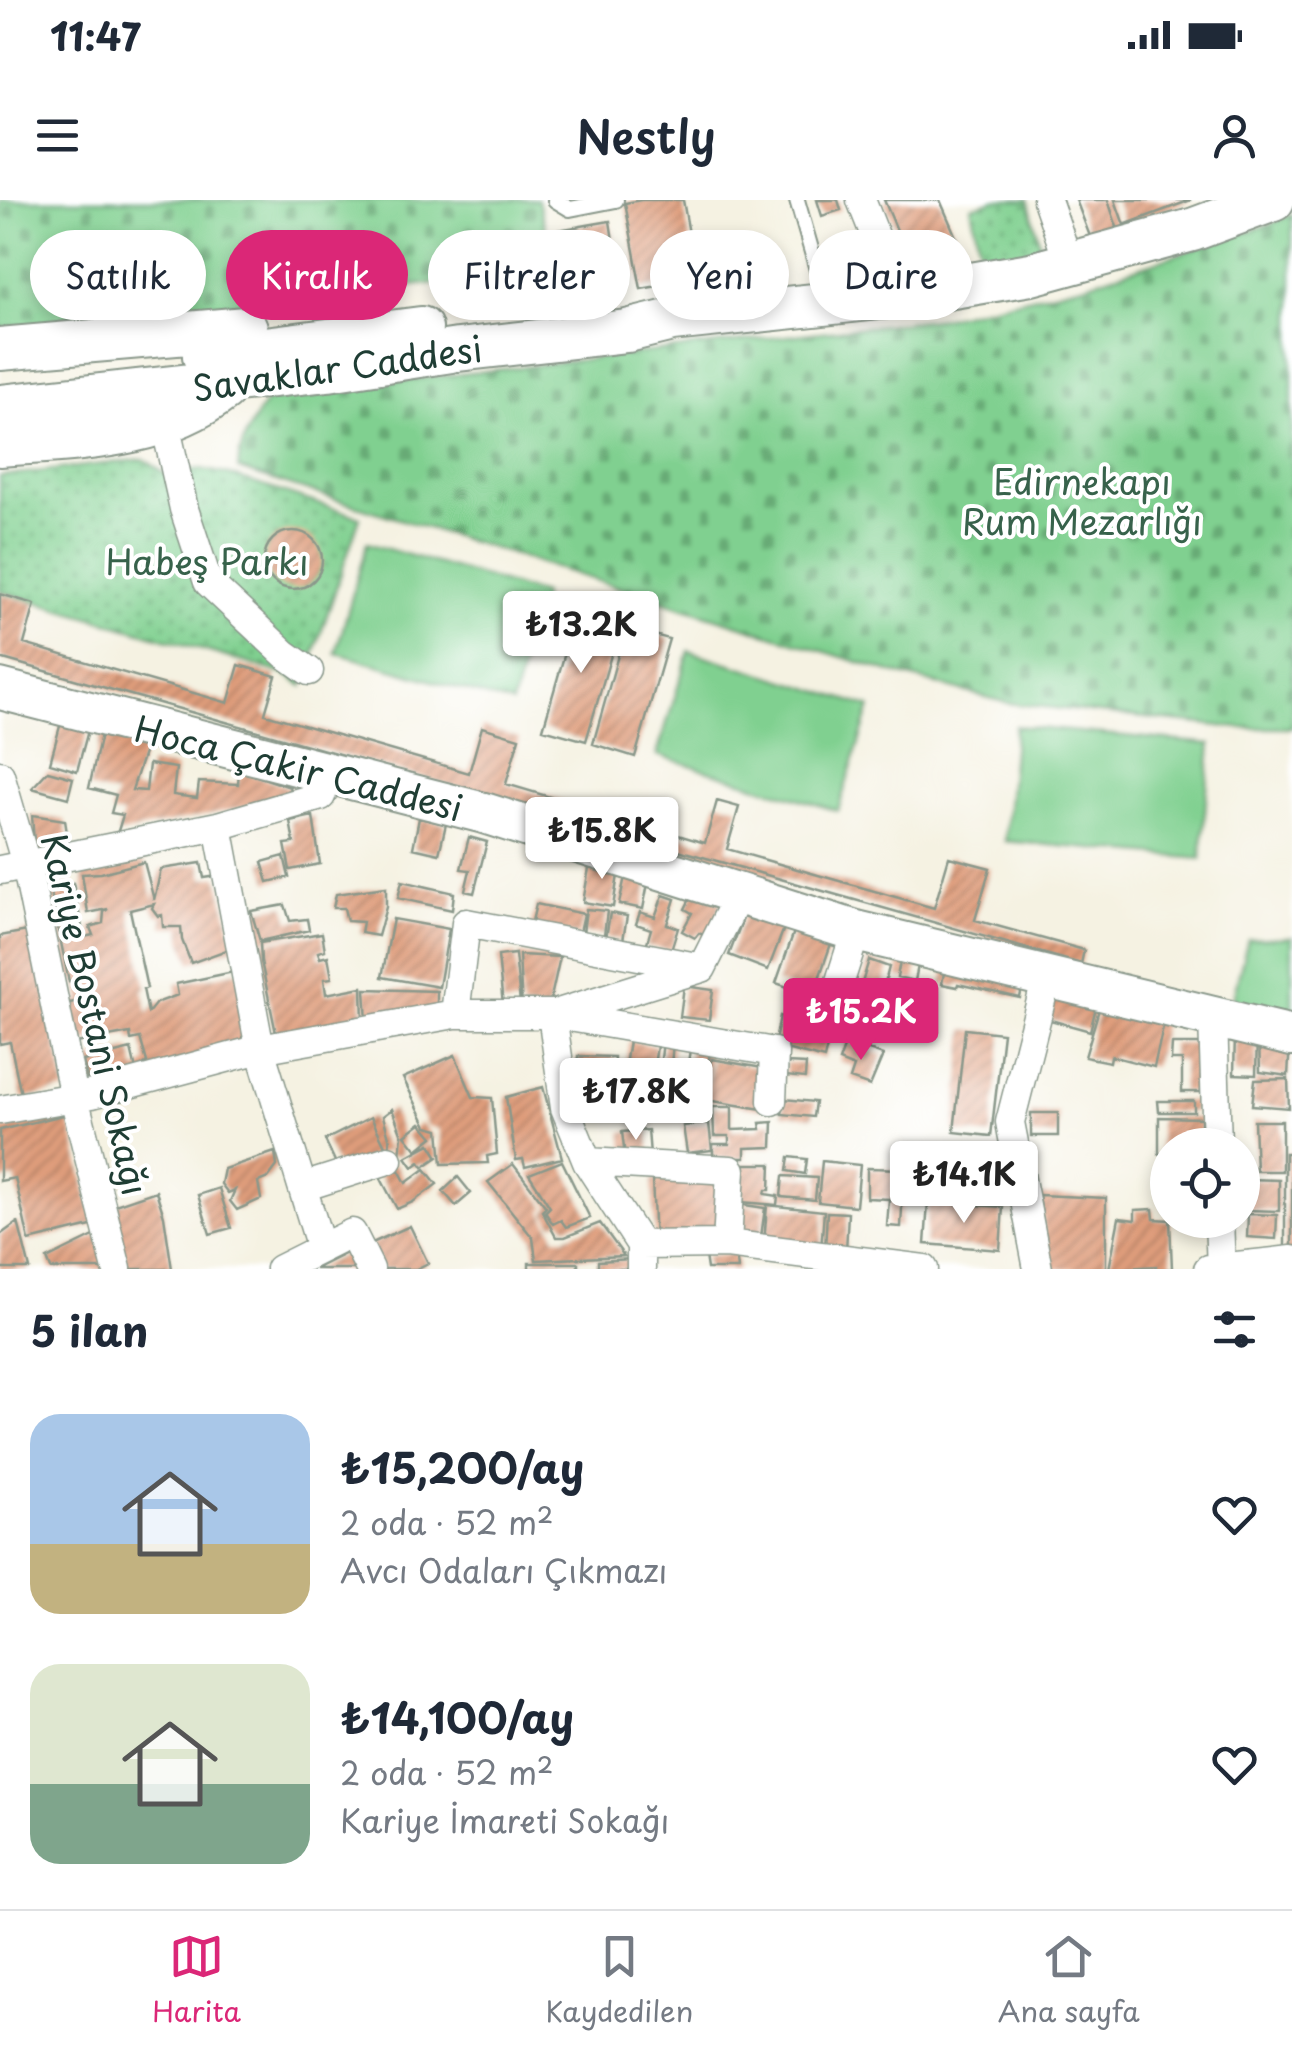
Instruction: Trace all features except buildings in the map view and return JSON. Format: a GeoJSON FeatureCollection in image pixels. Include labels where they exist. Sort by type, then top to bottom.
{"type":"FeatureCollection","features":[{"type":"Feature","properties":{"kind":"main road","name":"Savaklar Caddesi"},"geometry":{"type":"LineString","coordinates":[[973,283],[1070,266],[1192,230],[1273,200]]}},
{"type":"Feature","properties":{"kind":"main road","name":"Savaklar Caddesi"},"geometry":{"type":"LineString","coordinates":[[0,377],[139,366],[336,337],[544,317],[650,319]]}},
{"type":"Feature","properties":{"kind":"main road","name":"Savaklar Caddesi"},"geometry":{"type":"LineString","coordinates":[[0,406],[627,331],[672,320]]}},
{"type":"Feature","properties":{"kind":"main road"},"geometry":{"type":"LineString","coordinates":[[0,349],[247,328],[297,328],[336,337]]}},
{"type":"Feature","properties":{"kind":"main road"},"geometry":{"type":"LineString","coordinates":[[0,445],[100,437],[165,424],[195,409],[234,381]]}},
{"type":"Feature","properties":{"kind":"street"},"geometry":{"type":"LineString","coordinates":[[861,200],[873,230]]}},
{"type":"Feature","properties":{"kind":"street"},"geometry":{"type":"LineString","coordinates":[[1047,200],[1070,266]]}},
{"type":"Feature","properties":{"kind":"street"},"geometry":{"type":"LineString","coordinates":[[165,424],[184,509],[208,582],[308,671]]}},
{"type":"Feature","properties":{"kind":"street","name":"Hoca Çakir Caddesi"},"geometry":{"type":"LineString","coordinates":[[0,689],[484,814],[856,931],[1292,1036]]}},
{"type":"Feature","properties":{"kind":"street"},"geometry":{"type":"LineString","coordinates":[[13,867],[218,826],[322,796],[330,774]]}},
{"type":"Feature","properties":{"kind":"street","name":"Kariye Bostani Sokağı"},"geometry":{"type":"LineString","coordinates":[[0,776],[13,867],[117,1269]]}},
{"type":"Feature","properties":{"kind":"street"},"geometry":{"type":"LineString","coordinates":[[218,826],[260,1049],[321,1248]]}},
{"type":"Feature","properties":{"kind":"street"},"geometry":{"type":"LineString","coordinates":[[552,1014],[702,968],[738,894]]}},
{"type":"Feature","properties":{"kind":"street"},"geometry":{"type":"LineString","coordinates":[[455,1014],[466,923],[702,968]]}},
{"type":"Feature","properties":{"kind":"street"},"geometry":{"type":"LineString","coordinates":[[828,1019],[856,931]]}},
{"type":"Feature","properties":{"kind":"street"},"geometry":{"type":"LineString","coordinates":[[1038,1269],[1010,1122],[1047,977]]}},
{"type":"Feature","properties":{"kind":"street"},"geometry":{"type":"LineString","coordinates":[[0,1110],[74,1097],[260,1049],[455,1014],[552,1014],[774,1052],[772,1101]]}},
{"type":"Feature","properties":{"kind":"street"},"geometry":{"type":"LineString","coordinates":[[552,1014],[565,1108],[587,1162],[641,1257],[727,1244],[924,1269]]}},
{"type":"Feature","properties":{"kind":"street"},"geometry":{"type":"LineString","coordinates":[[1213,1018],[1216,1128]]}},
{"type":"Feature","properties":{"kind":"street"},"geometry":{"type":"LineString","coordinates":[[302,1186],[388,1160]]}},
{"type":"Feature","properties":{"kind":"street"},"geometry":{"type":"LineString","coordinates":[[587,1162],[732,1170],[727,1244]]}},
{"type":"Feature","properties":{"kind":"street"},"geometry":{"type":"LineString","coordinates":[[280,1269],[352,1233],[370,1269]]}},
{"type":"Feature","properties":{"kind":"street"},"geometry":{"type":"LineString","coordinates":[[1217,1238],[1216,1268],[1292,1260]]}},
{"type":"Feature","properties":{"kind":"lane"},"geometry":{"type":"LineString","coordinates":[[555,200],[570,209],[616,200]]}},
{"type":"Feature","properties":{"kind":"lane"},"geometry":{"type":"LineString","coordinates":[[797,200],[809,242]]}},
{"type":"Feature","properties":{"kind":"green space"},"geometry":{"type":"Polygon","coordinates":[[[0,200],[538,200],[546,230],[428,230],[428,284],[408,286],[408,230],[226,230],[226,305],[206,307],[206,230],[30,230],[30,320],[78,320],[0,328],[0,200]]]}},
{"type":"Feature","properties":{"kind":"green space"},"geometry":{"type":"Polygon","coordinates":[[[995,200],[1028,200],[1044,259],[984,271],[971,207],[995,200]]]}},
{"type":"Feature","properties":{"kind":"green space","name":"Edirnekapı Rum Mezarlığı"},"geometry":{"type":"Polygon","coordinates":[[[1292,214],[1292,728],[1238,728],[1008,703],[887,671],[238,469],[244,439],[270,396],[924,320],[973,320],[973,311],[1083,285],[1292,214]]]}},
{"type":"Feature","properties":{"kind":"green space","name":"Habeş Parkı"},"geometry":{"type":"Polygon","coordinates":[[[144,459],[165,474],[201,469],[226,474],[360,517],[303,686],[285,674],[0,591],[0,476],[144,459]]]}},
{"type":"Feature","properties":{"kind":"green space"},"geometry":{"type":"Polygon","coordinates":[[[367,543],[543,594],[512,704],[336,653],[367,543]]]}},
{"type":"Feature","properties":{"kind":"green space"},"geometry":{"type":"Polygon","coordinates":[[[689,651],[870,707],[838,811],[657,755],[689,651]]]}},
{"type":"Feature","properties":{"kind":"green space"},"geometry":{"type":"Polygon","coordinates":[[[1015,726],[1211,744],[1201,859],[1005,841],[1015,726]]]}},
{"type":"Feature","properties":{"kind":"green space"},"geometry":{"type":"Polygon","coordinates":[[[1292,937],[1292,1021],[1231,1005],[1248,939],[1292,937]]]}}]}
